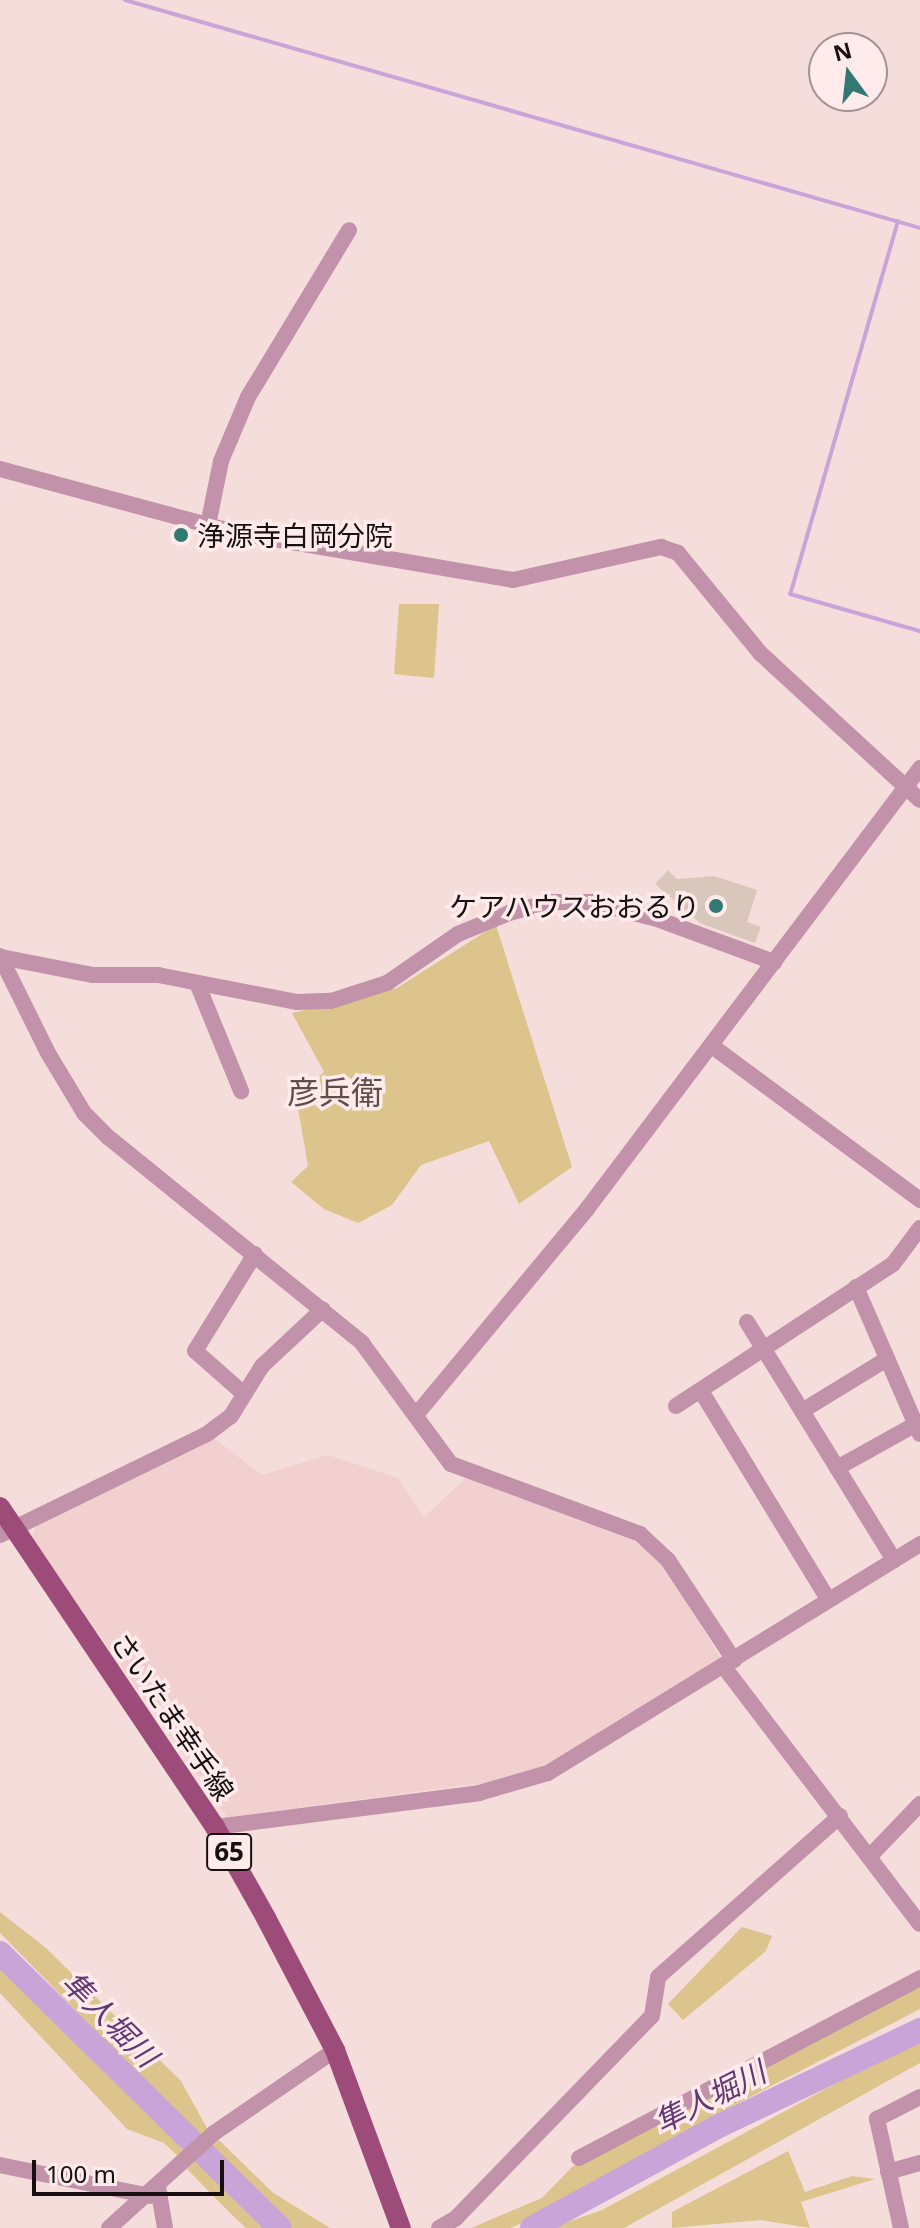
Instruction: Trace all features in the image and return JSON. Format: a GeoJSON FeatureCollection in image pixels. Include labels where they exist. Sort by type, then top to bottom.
{"type":"FeatureCollection","features":[{"type":"Feature","properties":{"kind":"main road","name":"さいたま幸手線"},"geometry":{"type":"LineString","coordinates":[[0,1507],[6,1532],[215,1827],[335,2050],[401,2228]]}},
{"type":"Feature","properties":{"kind":"street"},"geometry":{"type":"LineString","coordinates":[[208,525],[221,461],[248,397],[349,230]]}},
{"type":"Feature","properties":{"kind":"street"},"geometry":{"type":"LineString","coordinates":[[0,469],[208,525],[513,580],[661,547],[678,553],[760,653],[903,788],[920,800]]}},
{"type":"Feature","properties":{"kind":"street"},"geometry":{"type":"LineString","coordinates":[[416,1415],[712,1046],[920,768]]}},
{"type":"Feature","properties":{"kind":"street"},"geometry":{"type":"LineString","coordinates":[[0,956],[93,975],[197,983],[297,1002],[331,1001],[387,983],[458,934],[549,902],[591,902],[657,919],[774,962]]}},
{"type":"Feature","properties":{"kind":"street"},"geometry":{"type":"LineString","coordinates":[[0,956],[84,1113],[323,1309],[391,1376],[451,1464],[476,1478],[640,1534],[668,1560],[729,1664],[920,1924]]}},
{"type":"Feature","properties":{"kind":"street"},"geometry":{"type":"LineString","coordinates":[[197,983],[241,1091]]}},
{"type":"Feature","properties":{"kind":"street"},"geometry":{"type":"LineString","coordinates":[[712,1046],[920,1200]]}},
{"type":"Feature","properties":{"kind":"street"},"geometry":{"type":"LineString","coordinates":[[676,1406],[893,1264],[920,1228]]}},
{"type":"Feature","properties":{"kind":"street"},"geometry":{"type":"LineString","coordinates":[[244,1394],[195,1351],[255,1254]]}},
{"type":"Feature","properties":{"kind":"street"},"geometry":{"type":"LineString","coordinates":[[837,1468],[918,1429],[856,1287]]}},
{"type":"Feature","properties":{"kind":"street"},"geometry":{"type":"LineString","coordinates":[[6,1532],[207,1434],[244,1394],[262,1366],[323,1309]]}},
{"type":"Feature","properties":{"kind":"street"},"geometry":{"type":"LineString","coordinates":[[747,1322],[894,1560]]}},
{"type":"Feature","properties":{"kind":"street"},"geometry":{"type":"LineString","coordinates":[[802,1411],[887,1359]]}},
{"type":"Feature","properties":{"kind":"street"},"geometry":{"type":"LineString","coordinates":[[701,1391],[826,1596]]}},
{"type":"Feature","properties":{"kind":"street"},"geometry":{"type":"LineString","coordinates":[[215,1827],[479,1793],[533,1778],[581,1756],[729,1664],[826,1596],[920,1544]]}},
{"type":"Feature","properties":{"kind":"street"},"geometry":{"type":"LineString","coordinates":[[871,1855],[920,1804]]}},
{"type":"Feature","properties":{"kind":"street"},"geometry":{"type":"LineString","coordinates":[[439,2228],[456,2218],[652,2016],[658,1977],[840,1816]]}},
{"type":"Feature","properties":{"kind":"street"},"geometry":{"type":"LineString","coordinates":[[579,2158],[920,1978]]}},
{"type":"Feature","properties":{"kind":"street"},"geometry":{"type":"LineString","coordinates":[[109,2228],[154,2192],[214,2133],[335,2050]]}},
{"type":"Feature","properties":{"kind":"street"},"geometry":{"type":"LineString","coordinates":[[901,2228],[877,2119],[920,2097]]}},
{"type":"Feature","properties":{"kind":"street"},"geometry":{"type":"LineString","coordinates":[[888,2172],[920,2163]]}},
{"type":"Feature","properties":{"kind":"street"},"geometry":{"type":"LineString","coordinates":[[0,2165],[154,2192]]}},
{"type":"Feature","properties":{"kind":"street"},"geometry":{"type":"LineString","coordinates":[[154,2192],[165,2228]]}},
{"type":"Feature","properties":{"kind":"shaded area"},"geometry":{"type":"Polygon","coordinates":[[[399,604],[439,604],[434,678],[394,674],[399,604]]]}},
{"type":"Feature","properties":{"kind":"shaded area"},"geometry":{"type":"Polygon","coordinates":[[[496,925],[572,1167],[519,1204],[489,1141],[421,1165],[392,1205],[358,1223],[324,1209],[291,1182],[308,1166],[296,1097],[324,1072],[292,1013],[397,988],[496,925]]]}},
{"type":"Feature","properties":{"kind":"shaded area"},"geometry":{"type":"Polygon","coordinates":[[[215,1439],[262,1475],[328,1455],[398,1478],[424,1517],[466,1478],[615,1526],[664,1564],[722,1661],[583,1748],[512,1779],[227,1817],[32,1538],[36,1525],[215,1439]]]}},
{"type":"Feature","properties":{"kind":"shaded area"},"geometry":{"type":"Polygon","coordinates":[[[0,1912],[46,1948],[181,2081],[208,2130],[201,2138],[0,1933],[0,1912]]]}},
{"type":"Feature","properties":{"kind":"shaded area"},"geometry":{"type":"Polygon","coordinates":[[[742,1927],[772,1936],[766,1951],[683,2020],[668,2004],[742,1927]]]}},
{"type":"Feature","properties":{"kind":"shaded area"},"geometry":{"type":"Polygon","coordinates":[[[0,1967],[187,2150],[179,2157],[164,2143],[127,2129],[0,1993],[0,1967]]]}},
{"type":"Feature","properties":{"kind":"shaded area"},"geometry":{"type":"Polygon","coordinates":[[[920,1985],[920,2009],[700,2123],[538,2216],[510,2228],[471,2228],[542,2198],[572,2167],[844,2019],[920,1985]]]}},
{"type":"Feature","properties":{"kind":"shaded area"},"geometry":{"type":"Polygon","coordinates":[[[920,2038],[920,2063],[624,2228],[551,2228],[602,2210],[920,2038]]]}},
{"type":"Feature","properties":{"kind":"shaded area"},"geometry":{"type":"Polygon","coordinates":[[[219,2140],[272,2192],[330,2228],[290,2228],[272,2214],[209,2149],[219,2140]]]}},
{"type":"Feature","properties":{"kind":"shaded area"},"geometry":{"type":"Polygon","coordinates":[[[788,2151],[805,2192],[852,2176],[875,2179],[801,2202],[810,2228],[761,2220],[672,2228],[672,2212],[788,2151]]]}},
{"type":"Feature","properties":{"kind":"shaded area"},"geometry":{"type":"Polygon","coordinates":[[[195,2160],[270,2228],[246,2228],[187,2169],[195,2160]]]}},
{"type":"Feature","properties":{"kind":"building","name":"ケアハウスおおるり"},"geometry":{"type":"Polygon","coordinates":[[[668,870],[677,879],[714,876],[757,890],[747,922],[761,927],[755,943],[700,923],[655,884],[668,870]]]}},
{"type":"Feature","properties":{"kind":"waterway"},"geometry":{"type":"LineString","coordinates":[[125,0],[920,228]]}},
{"type":"Feature","properties":{"kind":"waterway"},"geometry":{"type":"LineString","coordinates":[[898,221],[790,594],[920,631]]}},
{"type":"Feature","properties":{"kind":"waterway","name":"隼人堀川"},"geometry":{"type":"LineString","coordinates":[[0,1953],[280,2228]]}},
{"type":"Feature","properties":{"kind":"waterway","name":"隼人堀川"},"geometry":{"type":"LineString","coordinates":[[532,2228],[721,2125],[920,2030]]}},
{"type":"Feature","properties":{"kind":"place","name":"浄源寺白岡分院"},"geometry":{"type":"Point","coordinates":[181,535]}},
{"type":"Feature","properties":{"kind":"place","name":"ケアハウスおおるり"},"geometry":{"type":"Point","coordinates":[716,906]}},
{"type":"Feature","properties":{"kind":"district","name":"彦兵衛"},"geometry":{"type":"Point","coordinates":[335,1092]}}]}
